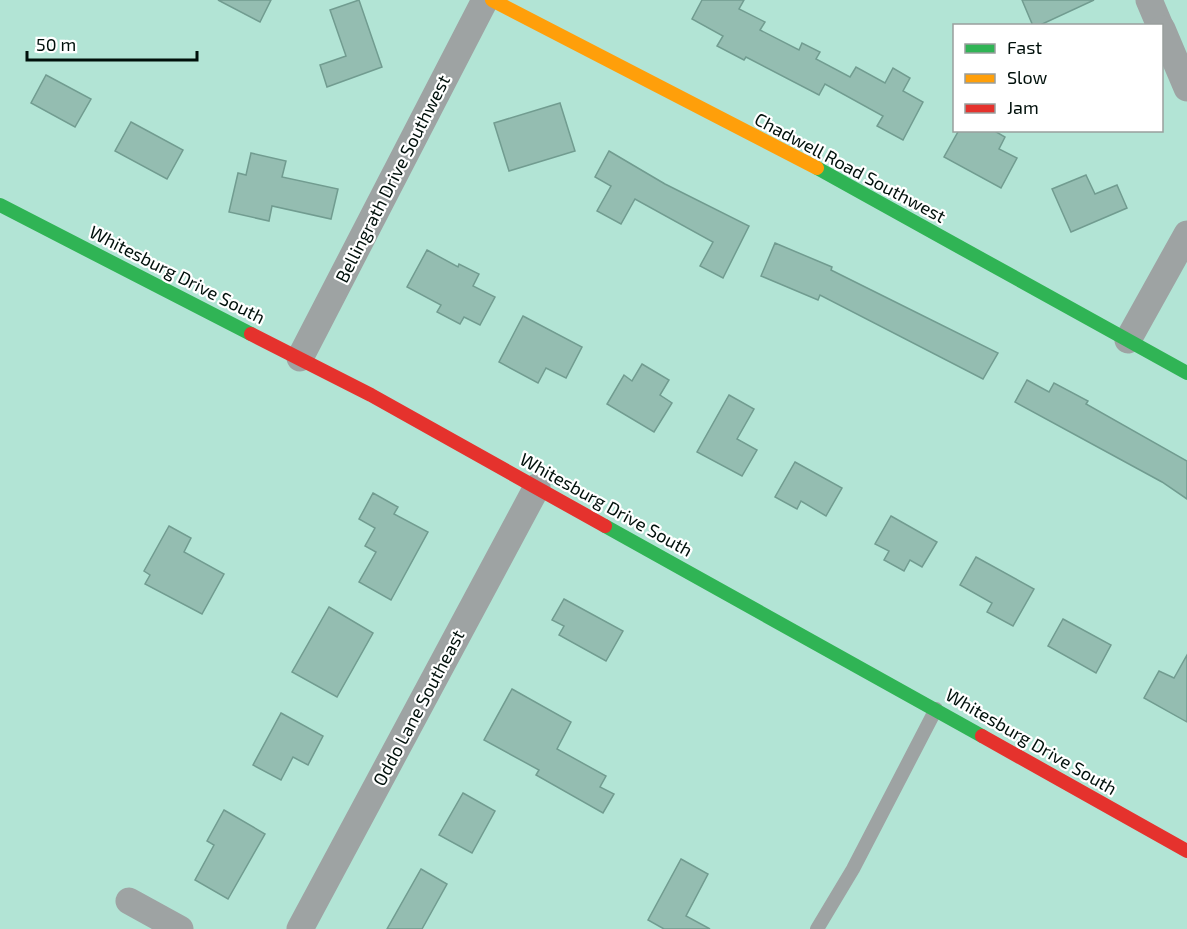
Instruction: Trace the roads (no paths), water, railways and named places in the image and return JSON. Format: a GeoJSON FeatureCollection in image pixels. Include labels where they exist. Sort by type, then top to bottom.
{"type":"FeatureCollection","features":[{"type":"Feature","properties":{"kind":"main road","name":"Chadwell Road Southwest"},"geometry":{"type":"LineString","coordinates":[[492,0],[807,163],[1187,373]]}},
{"type":"Feature","properties":{"kind":"main road","name":"Whitesburg Drive South"},"geometry":{"type":"LineString","coordinates":[[0,205],[300,358],[537,487],[1187,851]]}},
{"type":"Feature","properties":{"kind":"street","name":"Bellingrath Drive Southwest"},"geometry":{"type":"LineString","coordinates":[[300,358],[485,0]]}},
{"type":"Feature","properties":{"kind":"street"},"geometry":{"type":"LineString","coordinates":[[1149,0],[1160,24]]}},
{"type":"Feature","properties":{"kind":"street"},"geometry":{"type":"LineString","coordinates":[[1163,32],[1187,88]]}},
{"type":"Feature","properties":{"kind":"street"},"geometry":{"type":"LineString","coordinates":[[1128,340],[1187,234]]}},
{"type":"Feature","properties":{"kind":"street","name":"Oddo Lane Southeast"},"geometry":{"type":"LineString","coordinates":[[300,929],[537,487]]}},
{"type":"Feature","properties":{"kind":"street"},"geometry":{"type":"LineString","coordinates":[[129,901],[180,929]]}},
{"type":"Feature","properties":{"kind":"lane"},"geometry":{"type":"LineString","coordinates":[[817,929],[853,869],[936,709]]}}]}
